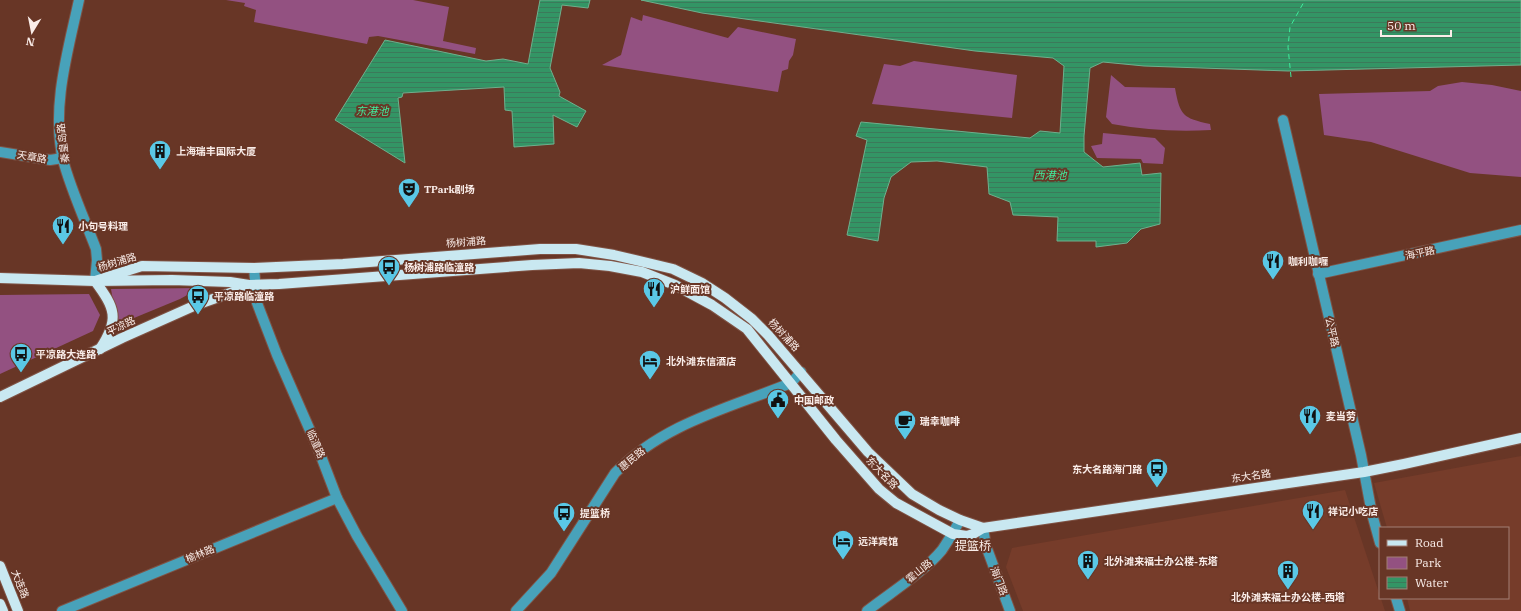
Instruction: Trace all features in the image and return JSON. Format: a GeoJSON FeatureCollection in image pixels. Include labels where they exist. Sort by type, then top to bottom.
{"type":"FeatureCollection","features":[{"type":"Feature","properties":{"kind":"main road","name":"杨树浦路"},"geometry":{"type":"LineString","coordinates":[[95,281],[142,266],[254,268],[343,264],[540,249],[576,249],[614,254],[673,269],[702,283],[725,298],[752,319],[801,372]]}},
{"type":"Feature","properties":{"kind":"main road","name":"杨树浦路"},"geometry":{"type":"LineString","coordinates":[[0,278],[95,281],[172,280],[279,284],[532,265],[579,263],[610,266],[642,272],[675,285],[712,305],[747,329],[791,383]]}},
{"type":"Feature","properties":{"kind":"main road"},"geometry":{"type":"LineString","coordinates":[[95,281],[108,299],[113,313],[108,337],[100,349]]}},
{"type":"Feature","properties":{"kind":"main road","name":"平凉路"},"geometry":{"type":"LineString","coordinates":[[0,397],[196,305],[255,284]]}},
{"type":"Feature","properties":{"kind":"main road","name":"东大名路"},"geometry":{"type":"LineString","coordinates":[[801,372],[868,452],[912,494],[939,510],[960,520],[983,528]]}},
{"type":"Feature","properties":{"kind":"main road","name":"东大名路"},"geometry":{"type":"LineString","coordinates":[[791,383],[836,440],[879,489],[896,504],[952,534],[967,536],[983,528],[1364,472],[1521,438]]}},
{"type":"Feature","properties":{"kind":"main road","name":"大连路"},"geometry":{"type":"LineString","coordinates":[[0,566],[18,611]]}},
{"type":"Feature","properties":{"kind":"main road"},"geometry":{"type":"LineString","coordinates":[[0,604],[3,611]]}},
{"type":"Feature","properties":{"kind":"street","name":"秦皇岛路"},"geometry":{"type":"LineString","coordinates":[[79,0],[61,87],[60,121],[63,158],[96,248],[98,260],[95,281]]}},
{"type":"Feature","properties":{"kind":"street","name":"公平路"},"geometry":{"type":"LineString","coordinates":[[1283,120],[1361,455],[1372,514],[1379,539]]}},
{"type":"Feature","properties":{"kind":"street","name":"天章路"},"geometry":{"type":"LineString","coordinates":[[0,152],[50,160],[63,158]]}},
{"type":"Feature","properties":{"kind":"street","name":"海平路"},"geometry":{"type":"LineString","coordinates":[[1318,274],[1521,230]]}},
{"type":"Feature","properties":{"kind":"street","name":"临潼路"},"geometry":{"type":"LineString","coordinates":[[254,268],[257,303],[262,318],[319,450],[337,498],[357,536],[402,611]]}},
{"type":"Feature","properties":{"kind":"street","name":"惠民路"},"geometry":{"type":"LineString","coordinates":[[516,611],[551,573],[615,473],[629,459],[664,436],[694,419],[791,383],[801,372]]}},
{"type":"Feature","properties":{"kind":"street","name":"榆林路"},"geometry":{"type":"LineString","coordinates":[[62,611],[337,498]]}},
{"type":"Feature","properties":{"kind":"street","name":"霍山路"},"geometry":{"type":"LineString","coordinates":[[867,611],[925,568],[942,550],[960,520]]}},
{"type":"Feature","properties":{"kind":"street","name":"海门路"},"geometry":{"type":"LineString","coordinates":[[983,528],[986,546],[1010,611]]}},
{"type":"Feature","properties":{"kind":"street"},"geometry":{"type":"LineString","coordinates":[[1396,599],[1400,611]]}},
{"type":"Feature","properties":{"kind":"shaded area"},"geometry":{"type":"Polygon","coordinates":[[[1521,456],[1521,611],[1410,611],[1407,599],[1509,599],[1509,527],[1387,527],[1374,483],[1521,456]]]}},
{"type":"Feature","properties":{"kind":"shaded area"},"geometry":{"type":"Polygon","coordinates":[[[1345,490],[1379,593],[1379,599],[1381,599],[1385,611],[1023,611],[1006,567],[1012,548],[1345,490]]]}},
{"type":"Feature","properties":{"kind":"green space"},"geometry":{"type":"Polygon","coordinates":[[[226,0],[413,0],[449,7],[443,41],[476,48],[475,54],[378,36],[369,37],[367,44],[254,22],[256,10],[244,6],[245,3],[226,0]]]}},
{"type":"Feature","properties":{"kind":"green space"},"geometry":{"type":"Polygon","coordinates":[[[643,15],[728,38],[738,27],[796,39],[793,55],[789,61],[788,69],[782,71],[778,92],[602,65],[621,55],[631,17],[642,21],[643,15]]]}},
{"type":"Feature","properties":{"kind":"green space"},"geometry":{"type":"Polygon","coordinates":[[[914,61],[1017,75],[1012,118],[872,104],[884,64],[900,66],[914,61]]]}},
{"type":"Feature","properties":{"kind":"green space"},"geometry":{"type":"Polygon","coordinates":[[[1111,75],[1125,87],[1175,88],[1179,105],[1184,114],[1194,120],[1210,124],[1211,130],[1161,130],[1112,124],[1106,117],[1111,75]]]}},
{"type":"Feature","properties":{"kind":"green space"},"geometry":{"type":"Polygon","coordinates":[[[1462,82],[1492,85],[1521,91],[1521,177],[1470,173],[1371,142],[1324,135],[1319,94],[1430,91],[1438,86],[1462,82]]]}},
{"type":"Feature","properties":{"kind":"green space"},"geometry":{"type":"Polygon","coordinates":[[[1103,133],[1155,138],[1165,148],[1163,164],[1143,163],[1141,159],[1097,158],[1091,146],[1102,144],[1103,133]]]}},
{"type":"Feature","properties":{"kind":"green space"},"geometry":{"type":"Polygon","coordinates":[[[200,288],[180,299],[117,325],[111,289],[200,288]]]}},
{"type":"Feature","properties":{"kind":"green space"},"geometry":{"type":"Polygon","coordinates":[[[89,294],[100,315],[93,331],[0,374],[0,295],[89,294]]]}},
{"type":"Feature","properties":{"kind":"water","name":"东港池"},"geometry":{"type":"Polygon","coordinates":[[[540,0],[590,0],[588,8],[562,5],[550,68],[560,92],[559,96],[586,111],[577,127],[553,115],[554,144],[514,147],[512,111],[505,110],[504,87],[403,93],[402,97],[398,98],[405,163],[335,120],[385,40],[486,61],[503,59],[528,64],[540,0]]]}},
{"type":"Feature","properties":{"kind":"water","name":"西港池"},"geometry":{"type":"Polygon","coordinates":[[[641,0],[1521,0],[1521,65],[1288,71],[1144,66],[1103,62],[1090,68],[1084,152],[1103,167],[1140,163],[1142,175],[1161,173],[1160,224],[1141,229],[1127,243],[1096,247],[1096,241],[1057,241],[1058,217],[1013,215],[1010,202],[989,194],[987,167],[937,161],[911,162],[891,177],[884,198],[878,241],[847,235],[867,140],[856,136],[861,122],[1030,138],[1040,131],[1060,133],[1064,66],[1053,58],[975,51],[702,13],[641,0]]]}},
{"type":"Feature","properties":{"kind":"ferry route"},"geometry":{"type":"LineString","coordinates":[[1291,77],[1288,47],[1290,27],[1305,0]]}},
{"type":"Feature","properties":{"kind":"place","name":"上海瑞丰国际大厦"},"geometry":{"type":"Point","coordinates":[160,170]}},
{"type":"Feature","properties":{"kind":"place","name":"TPark剧场"},"geometry":{"type":"Point","coordinates":[409,208]}},
{"type":"Feature","properties":{"kind":"place","name":"小句号料理"},"geometry":{"type":"Point","coordinates":[63,246]}},
{"type":"Feature","properties":{"kind":"place","name":"咖利咖喱"},"geometry":{"type":"Point","coordinates":[1273,280]}},
{"type":"Feature","properties":{"kind":"place","name":"杨树浦路临潼路"},"geometry":{"type":"Point","coordinates":[389,286]}},
{"type":"Feature","properties":{"kind":"place","name":"沪鲜面馆"},"geometry":{"type":"Point","coordinates":[654,308]}},
{"type":"Feature","properties":{"kind":"place","name":"平凉路临潼路"},"geometry":{"type":"Point","coordinates":[198,316]}},
{"type":"Feature","properties":{"kind":"place","name":"平凉路大连路"},"geometry":{"type":"Point","coordinates":[21,374]}},
{"type":"Feature","properties":{"kind":"place","name":"北外滩东信酒店"},"geometry":{"type":"Point","coordinates":[650,380]}},
{"type":"Feature","properties":{"kind":"place","name":"中国邮政"},"geometry":{"type":"Point","coordinates":[778,420]}},
{"type":"Feature","properties":{"kind":"place","name":"麦当劳"},"geometry":{"type":"Point","coordinates":[1310,436]}},
{"type":"Feature","properties":{"kind":"place","name":"瑞幸咖啡"},"geometry":{"type":"Point","coordinates":[905,440]}},
{"type":"Feature","properties":{"kind":"place","name":"东大名路海门路"},"geometry":{"type":"Point","coordinates":[1157,488]}},
{"type":"Feature","properties":{"kind":"place","name":"祥记小吃店"},"geometry":{"type":"Point","coordinates":[1313,530]}},
{"type":"Feature","properties":{"kind":"place","name":"提篮桥"},"geometry":{"type":"Point","coordinates":[564,532]}},
{"type":"Feature","properties":{"kind":"place","name":"远洋宾馆"},"geometry":{"type":"Point","coordinates":[843,560]}},
{"type":"Feature","properties":{"kind":"place","name":"北外滩来福士办公楼-东塔"},"geometry":{"type":"Point","coordinates":[1088,580]}},
{"type":"Feature","properties":{"kind":"place","name":"北外滩来福士办公楼-西塔"},"geometry":{"type":"Point","coordinates":[1288,590]}},
{"type":"Feature","properties":{"kind":"district","name":"提篮桥"},"geometry":{"type":"Point","coordinates":[973,545]}}]}
